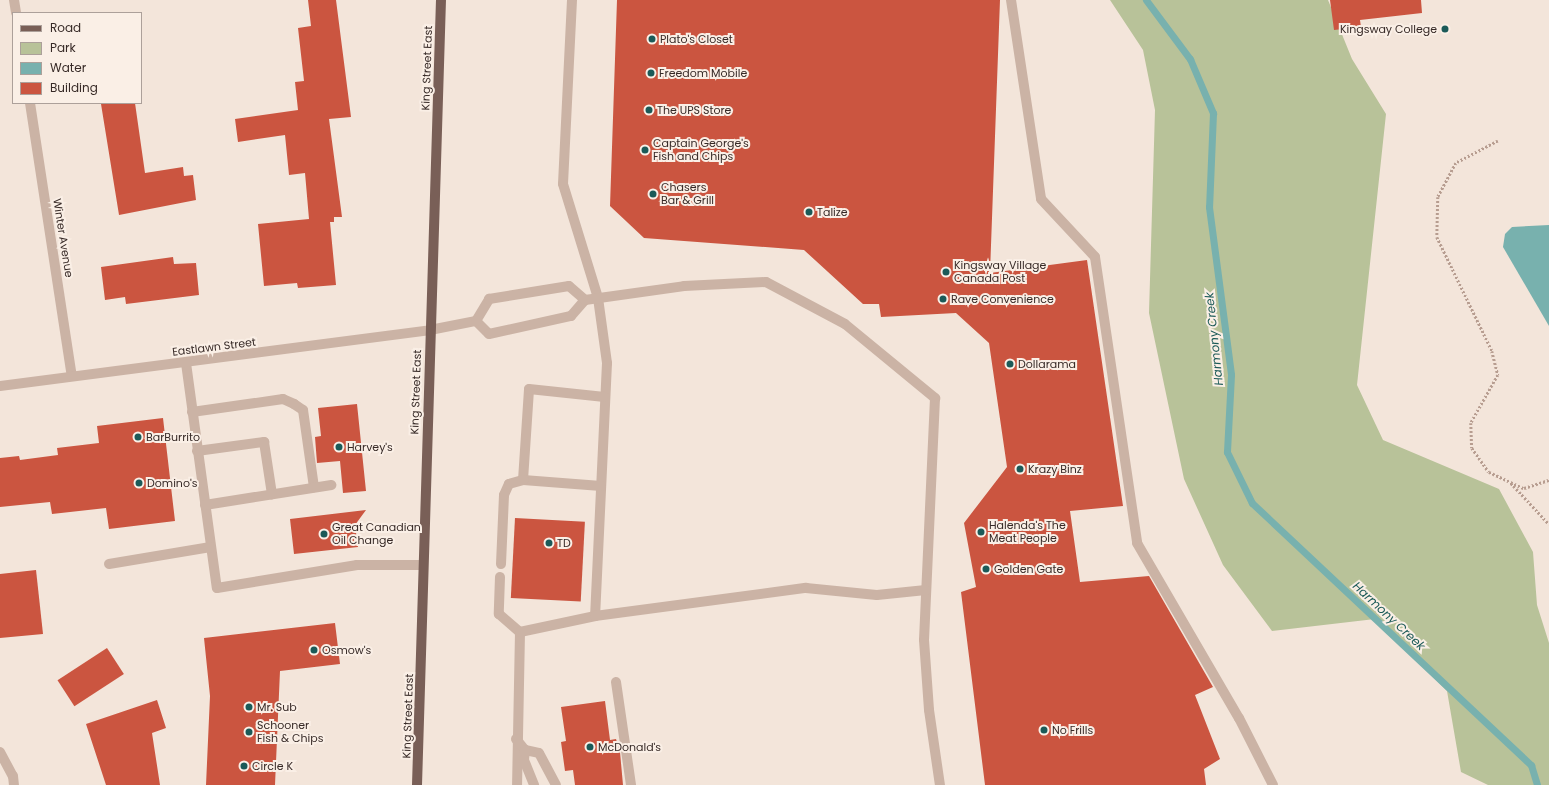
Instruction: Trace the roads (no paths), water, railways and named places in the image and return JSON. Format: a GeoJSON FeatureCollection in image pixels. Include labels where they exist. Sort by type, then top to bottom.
{"type":"FeatureCollection","features":[{"type":"Feature","properties":{"kind":"main road","name":"King Street East"},"geometry":{"type":"LineString","coordinates":[[417,785],[441,0]]}},
{"type":"Feature","properties":{"kind":"street"},"geometry":{"type":"LineString","coordinates":[[14,0],[16,12]]}},
{"type":"Feature","properties":{"kind":"street"},"geometry":{"type":"LineString","coordinates":[[572,0],[563,184],[598,298],[607,363],[595,616]]}},
{"type":"Feature","properties":{"kind":"street"},"geometry":{"type":"LineString","coordinates":[[1011,0],[1041,198],[1095,257],[1137,543],[1239,718],[1273,785]]}},
{"type":"Feature","properties":{"kind":"street","name":"Winter Avenue"},"geometry":{"type":"LineString","coordinates":[[30,104],[72,376]]}},
{"type":"Feature","properties":{"kind":"street"},"geometry":{"type":"LineString","coordinates":[[584,300],[569,286],[489,298],[476,321],[489,334],[571,316],[584,300],[684,286],[766,282],[845,324],[935,398],[924,640],[929,710],[940,785]]}},
{"type":"Feature","properties":{"kind":"street","name":"Eastlawn Street"},"geometry":{"type":"LineString","coordinates":[[0,386],[186,363],[430,330],[476,321]]}},
{"type":"Feature","properties":{"kind":"street"},"geometry":{"type":"LineString","coordinates":[[186,363],[217,588],[357,564],[423,565]]}},
{"type":"Feature","properties":{"kind":"street"},"geometry":{"type":"LineString","coordinates":[[523,480],[529,389],[605,397]]}},
{"type":"Feature","properties":{"kind":"street"},"geometry":{"type":"LineString","coordinates":[[192,412],[283,399],[294,404],[303,410],[314,487]]}},
{"type":"Feature","properties":{"kind":"street"},"geometry":{"type":"LineString","coordinates":[[197,451],[264,442],[272,494]]}},
{"type":"Feature","properties":{"kind":"street"},"geometry":{"type":"LineString","coordinates":[[501,564],[504,495],[509,484],[523,480],[601,486]]}},
{"type":"Feature","properties":{"kind":"street"},"geometry":{"type":"LineString","coordinates":[[205,505],[331,485]]}},
{"type":"Feature","properties":{"kind":"street"},"geometry":{"type":"LineString","coordinates":[[109,564],[211,547]]}},
{"type":"Feature","properties":{"kind":"street"},"geometry":{"type":"LineString","coordinates":[[500,576],[499,614],[520,632]]}},
{"type":"Feature","properties":{"kind":"street"},"geometry":{"type":"LineString","coordinates":[[520,632],[595,616],[806,588],[877,595],[926,590]]}},
{"type":"Feature","properties":{"kind":"street"},"geometry":{"type":"LineString","coordinates":[[517,785],[516,739],[520,632]]}},
{"type":"Feature","properties":{"kind":"street"},"geometry":{"type":"LineString","coordinates":[[616,682],[631,785]]}},
{"type":"Feature","properties":{"kind":"street"},"geometry":{"type":"LineString","coordinates":[[516,739],[526,750],[539,753],[556,785]]}},
{"type":"Feature","properties":{"kind":"street"},"geometry":{"type":"LineString","coordinates":[[526,750],[524,760],[534,785]]}},
{"type":"Feature","properties":{"kind":"street"},"geometry":{"type":"LineString","coordinates":[[0,752],[13,776],[14,785]]}},
{"type":"Feature","properties":{"kind":"water"},"geometry":{"type":"Polygon","coordinates":[[[1549,225],[1549,326],[1503,247],[1505,234],[1512,227],[1549,225]]]}},
{"type":"Feature","properties":{"kind":"waterway","name":"Harmony Creek"},"geometry":{"type":"LineString","coordinates":[[1146,0],[1190,59],[1213,113],[1209,207],[1231,375],[1227,452],[1252,503],[1531,765],[1537,785]]}},
{"type":"Feature","properties":{"kind":"place","name":"Kingsway College"},"geometry":{"type":"Point","coordinates":[1445,29]}},
{"type":"Feature","properties":{"kind":"place","name":"Plato's Closet"},"geometry":{"type":"Point","coordinates":[652,39]}},
{"type":"Feature","properties":{"kind":"place","name":"Freedom Mobile"},"geometry":{"type":"Point","coordinates":[651,73]}},
{"type":"Feature","properties":{"kind":"place","name":"The UPS Store"},"geometry":{"type":"Point","coordinates":[649,110]}},
{"type":"Feature","properties":{"kind":"place","name":"Captain George's Fish and Chips"},"geometry":{"type":"Point","coordinates":[645,150]}},
{"type":"Feature","properties":{"kind":"place","name":"Chasers Bar & Grill"},"geometry":{"type":"Point","coordinates":[653,194]}},
{"type":"Feature","properties":{"kind":"place","name":"Talize"},"geometry":{"type":"Point","coordinates":[809,212]}},
{"type":"Feature","properties":{"kind":"place","name":"Kingsway Village Canada Post"},"geometry":{"type":"Point","coordinates":[946,272]}},
{"type":"Feature","properties":{"kind":"place","name":"Rave Convenience"},"geometry":{"type":"Point","coordinates":[943,299]}},
{"type":"Feature","properties":{"kind":"place","name":"Dollarama"},"geometry":{"type":"Point","coordinates":[1010,364]}},
{"type":"Feature","properties":{"kind":"place","name":"BarBurrito"},"geometry":{"type":"Point","coordinates":[138,437]}},
{"type":"Feature","properties":{"kind":"place","name":"Harvey's"},"geometry":{"type":"Point","coordinates":[339,447]}},
{"type":"Feature","properties":{"kind":"place","name":"Krazy Binz"},"geometry":{"type":"Point","coordinates":[1020,469]}},
{"type":"Feature","properties":{"kind":"place","name":"Domino's"},"geometry":{"type":"Point","coordinates":[139,483]}},
{"type":"Feature","properties":{"kind":"place","name":"Halenda's The Meat People"},"geometry":{"type":"Point","coordinates":[981,532]}},
{"type":"Feature","properties":{"kind":"place","name":"Great Canadian Oil Change"},"geometry":{"type":"Point","coordinates":[324,534]}},
{"type":"Feature","properties":{"kind":"place","name":"TD"},"geometry":{"type":"Point","coordinates":[549,543]}},
{"type":"Feature","properties":{"kind":"place","name":"Golden Gate"},"geometry":{"type":"Point","coordinates":[986,569]}},
{"type":"Feature","properties":{"kind":"place","name":"Osmow's"},"geometry":{"type":"Point","coordinates":[314,650]}},
{"type":"Feature","properties":{"kind":"place","name":"Mr. Sub"},"geometry":{"type":"Point","coordinates":[249,707]}},
{"type":"Feature","properties":{"kind":"place","name":"No Frills"},"geometry":{"type":"Point","coordinates":[1044,730]}},
{"type":"Feature","properties":{"kind":"place","name":"Schooner Fish & Chips"},"geometry":{"type":"Point","coordinates":[249,732]}},
{"type":"Feature","properties":{"kind":"place","name":"McDonald's"},"geometry":{"type":"Point","coordinates":[590,747]}},
{"type":"Feature","properties":{"kind":"place","name":"Circle K"},"geometry":{"type":"Point","coordinates":[244,766]}}]}
